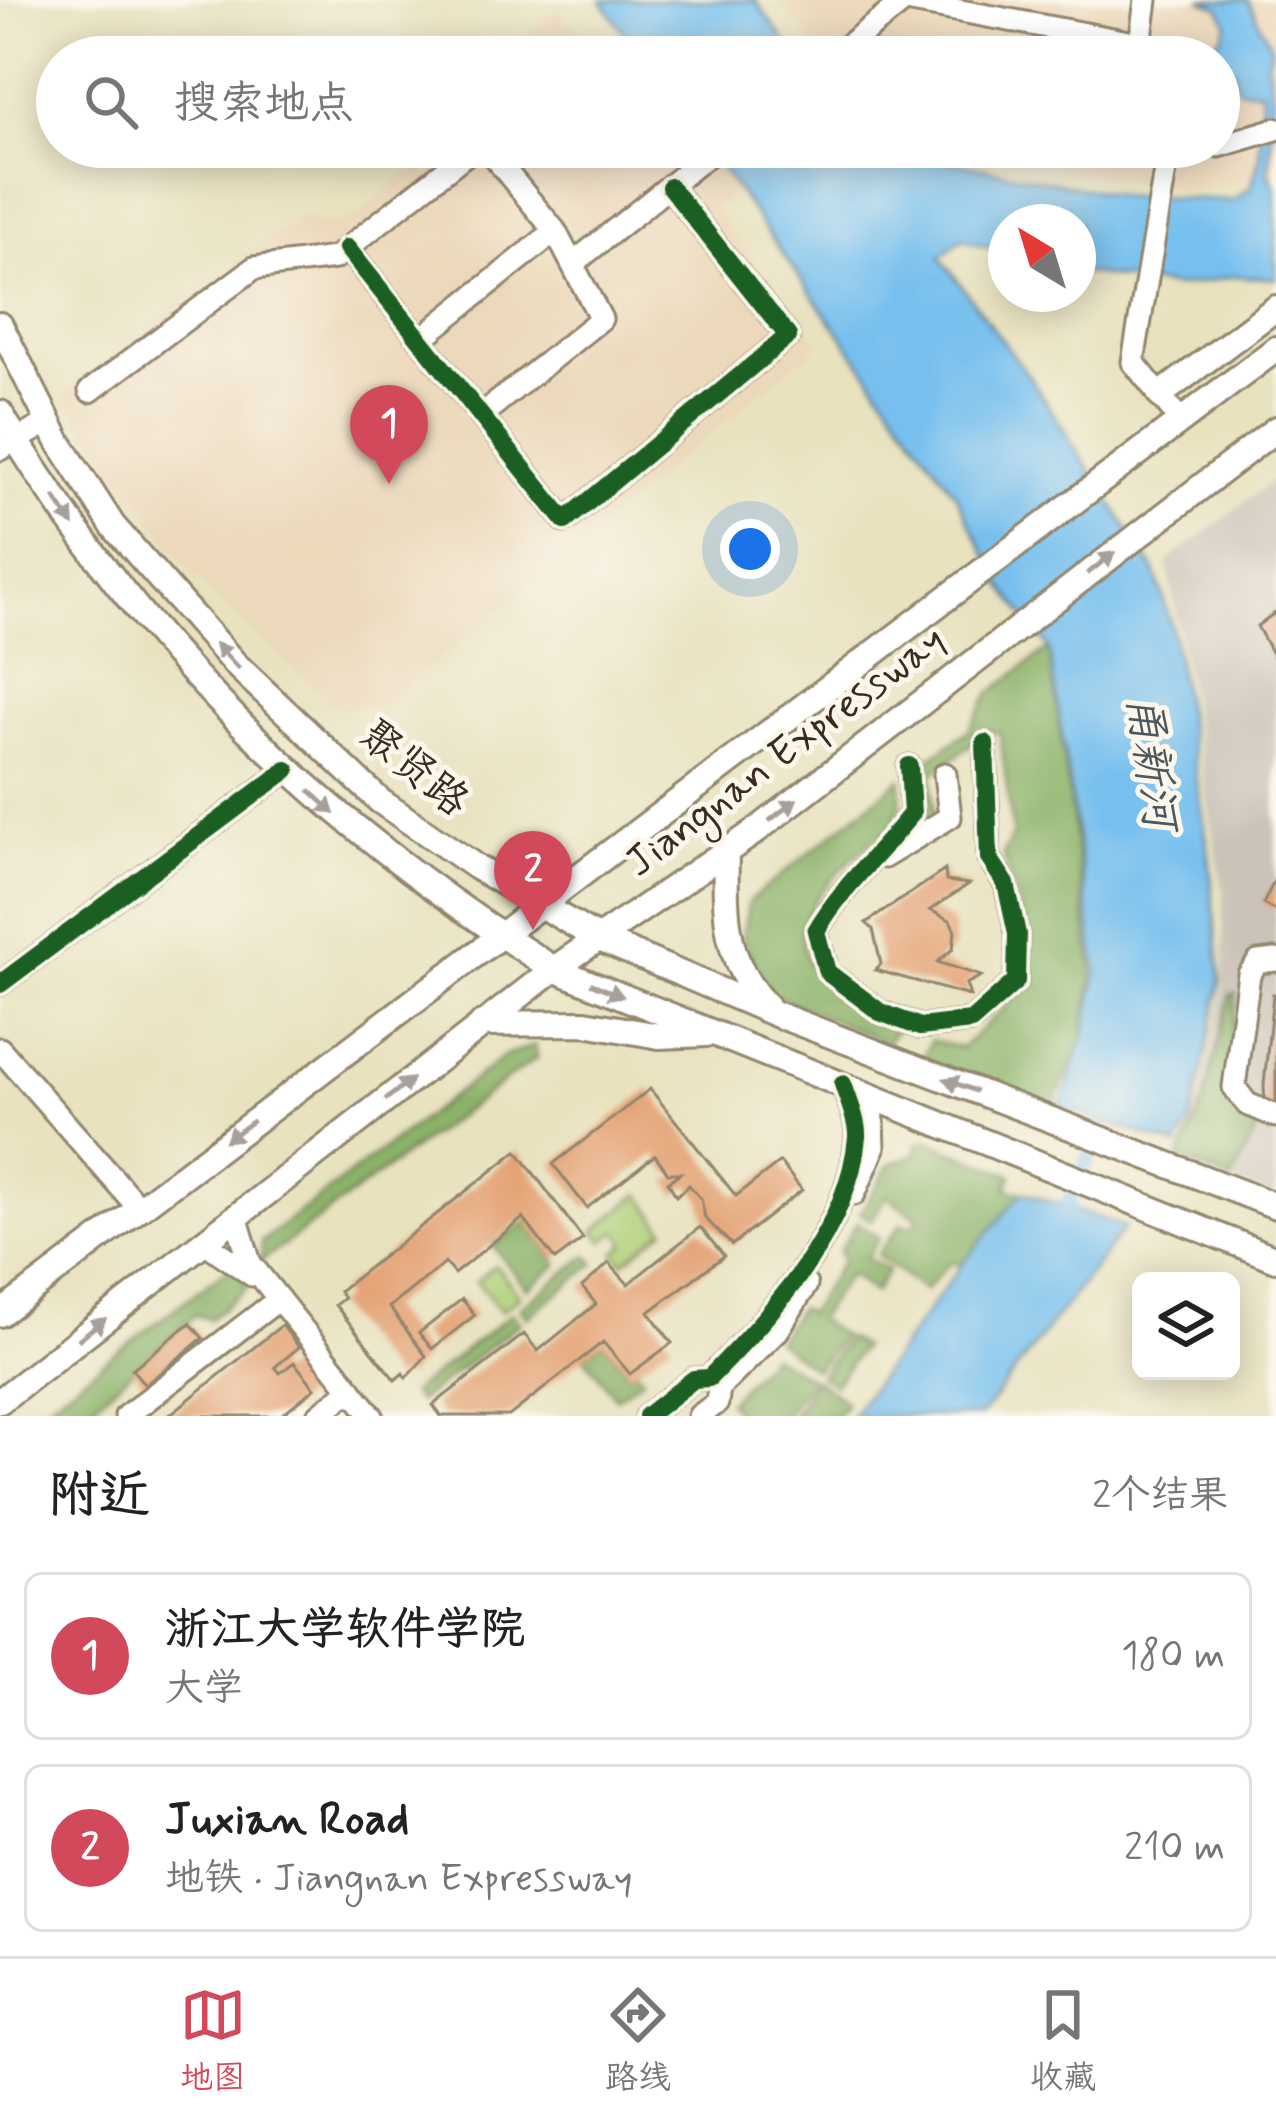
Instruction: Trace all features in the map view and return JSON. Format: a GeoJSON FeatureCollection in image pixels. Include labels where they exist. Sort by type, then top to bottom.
{"type":"FeatureCollection","features":[{"type":"Feature","properties":{"kind":"main road"},"geometry":{"type":"LineString","coordinates":[[1160,395],[1276,308]]}},
{"type":"Feature","properties":{"kind":"main road","name":"聚贤路"},"geometry":{"type":"LineString","coordinates":[[0,325],[49,422],[113,526],[235,664],[380,801],[597,938],[773,1013],[1276,1206]]}},
{"type":"Feature","properties":{"kind":"main road","name":"Jiangnan Expressway"},"geometry":{"type":"LineString","coordinates":[[0,1314],[1276,349]]}},
{"type":"Feature","properties":{"kind":"main road","name":"聚贤路"},"geometry":{"type":"LineString","coordinates":[[0,413],[8,445],[174,656],[346,824],[554,969],[880,1099]]}},
{"type":"Feature","properties":{"kind":"main road","name":"Jiangnan Expressway"},"geometry":{"type":"LineString","coordinates":[[0,1401],[554,969],[726,851],[1276,429]]}},
{"type":"Feature","properties":{"kind":"main road"},"geometry":{"type":"LineString","coordinates":[[726,851],[724,920],[743,982],[773,1013]]}},
{"type":"Feature","properties":{"kind":"main road"},"geometry":{"type":"LineString","coordinates":[[482,1024],[585,1023],[659,1036],[718,1034]]}},
{"type":"Feature","properties":{"kind":"main road"},"geometry":{"type":"LineString","coordinates":[[880,1099],[1276,1259]]}},
{"type":"Feature","properties":{"kind":"street"},"geometry":{"type":"LineString","coordinates":[[860,36],[906,0],[1078,36]]}},
{"type":"Feature","properties":{"kind":"street"},"geometry":{"type":"LineString","coordinates":[[1146,0],[1148,36]]}},
{"type":"Feature","properties":{"kind":"street"},"geometry":{"type":"LineString","coordinates":[[1240,139],[1276,129]]}},
{"type":"Feature","properties":{"kind":"street"},"geometry":{"type":"LineString","coordinates":[[90,391],[254,268],[335,258],[448,168]]}},
{"type":"Feature","properties":{"kind":"street"},"geometry":{"type":"LineString","coordinates":[[484,413],[601,319],[555,231],[503,168]]}},
{"type":"Feature","properties":{"kind":"street"},"geometry":{"type":"LineString","coordinates":[[575,262],[693,168]]}},
{"type":"Feature","properties":{"kind":"street"},"geometry":{"type":"LineString","coordinates":[[1166,168],[1133,362],[1179,419]]}},
{"type":"Feature","properties":{"kind":"street"},"geometry":{"type":"LineString","coordinates":[[347,248],[484,413],[566,521],[788,336],[670,187]]}},
{"type":"Feature","properties":{"kind":"street"},"geometry":{"type":"LineString","coordinates":[[422,338],[555,231]]}},
{"type":"Feature","properties":{"kind":"street"},"geometry":{"type":"LineString","coordinates":[[8,445],[49,422]]}},
{"type":"Feature","properties":{"kind":"street"},"geometry":{"type":"LineString","coordinates":[[909,766],[912,813],[873,861],[837,894],[816,931],[826,972],[880,1012],[910,1022],[971,1022],[1016,981],[1006,884],[989,859],[985,743]]}},
{"type":"Feature","properties":{"kind":"street"},"geometry":{"type":"LineString","coordinates":[[0,984],[287,770]]}},
{"type":"Feature","properties":{"kind":"street"},"geometry":{"type":"LineString","coordinates":[[873,861],[950,817],[945,775]]}},
{"type":"Feature","properties":{"kind":"street"},"geometry":{"type":"LineString","coordinates":[[1276,960],[1258,962],[1250,974],[1234,1088],[1247,1104],[1276,1116]]}},
{"type":"Feature","properties":{"kind":"street"},"geometry":{"type":"LineString","coordinates":[[898,1062],[910,1022]]}},
{"type":"Feature","properties":{"kind":"street"},"geometry":{"type":"LineString","coordinates":[[0,1049],[137,1208]]}},
{"type":"Feature","properties":{"kind":"street"},"geometry":{"type":"LineString","coordinates":[[647,1416],[694,1379],[710,1378],[757,1330],[800,1273],[845,1190],[857,1133],[843,1084]]}},
{"type":"Feature","properties":{"kind":"street"},"geometry":{"type":"LineString","coordinates":[[699,1416],[717,1403],[719,1388],[778,1330],[817,1268],[874,1148],[880,1099]]}},
{"type":"Feature","properties":{"kind":"street"},"geometry":{"type":"LineString","coordinates":[[236,1216],[250,1263],[368,1416]]}},
{"type":"Feature","properties":{"kind":"street"},"geometry":{"type":"LineString","coordinates":[[203,1241],[244,1266],[277,1301]]}},
{"type":"Feature","properties":{"kind":"street"},"geometry":{"type":"LineString","coordinates":[[126,1416],[277,1301]]}},
{"type":"Feature","properties":{"kind":"street"},"geometry":{"type":"LineString","coordinates":[[318,1416],[348,1392]]}},
{"type":"Feature","properties":{"kind":"shaded area"},"geometry":{"type":"Polygon","coordinates":[[[779,0],[1276,0],[1276,176],[1188,192],[1056,168],[1240,168],[1240,36],[807,36],[779,0]]]}},
{"type":"Feature","properties":{"kind":"shaded area"},"geometry":{"type":"Polygon","coordinates":[[[554,10],[585,36],[527,36],[554,10]]]}},
{"type":"Feature","properties":{"kind":"shaded area"},"geometry":{"type":"Polygon","coordinates":[[[413,168],[765,168],[715,209],[819,344],[384,705],[337,709],[193,575],[61,394],[297,217],[329,223],[353,218],[413,168]]]}},
{"type":"Feature","properties":{"kind":"shaded area"},"geometry":{"type":"Polygon","coordinates":[[[1276,478],[1276,1198],[1173,1161],[1193,1123],[1224,984],[1223,893],[1167,562],[1276,478]]]}},
{"type":"Feature","properties":{"kind":"green space"},"geometry":{"type":"Polygon","coordinates":[[[1049,648],[1093,972],[1083,1039],[1050,1111],[922,1059],[931,1040],[961,1048],[1031,983],[1020,912],[1003,854],[1013,835],[1000,733],[989,731],[931,775],[935,818],[918,813],[914,770],[969,730],[990,693],[1049,648]]]}},
{"type":"Feature","properties":{"kind":"green space"},"geometry":{"type":"Polygon","coordinates":[[[901,779],[901,805],[888,835],[881,833],[823,891],[807,915],[802,938],[808,960],[825,981],[899,1023],[887,1043],[769,993],[742,936],[749,901],[901,779]]]}},
{"type":"Feature","properties":{"kind":"green space"},"geometry":{"type":"Polygon","coordinates":[[[1231,994],[1236,994],[1227,1096],[1260,1123],[1231,1181],[1180,1158],[1203,1104],[1231,994]]]}},
{"type":"Feature","properties":{"kind":"green space"},"geometry":{"type":"Polygon","coordinates":[[[535,1045],[536,1058],[262,1261],[261,1242],[505,1056],[535,1045]]]}},
{"type":"Feature","properties":{"kind":"green space"},"geometry":{"type":"Polygon","coordinates":[[[928,1141],[1012,1175],[1007,1189],[1023,1192],[962,1264],[950,1262],[924,1291],[877,1255],[901,1224],[912,1226],[919,1219],[887,1196],[871,1220],[860,1213],[890,1164],[918,1153],[916,1144],[928,1141]]]}},
{"type":"Feature","properties":{"kind":"green space"},"geometry":{"type":"Polygon","coordinates":[[[640,1194],[665,1229],[623,1263],[615,1253],[626,1243],[617,1231],[603,1241],[595,1230],[640,1194]]]}},
{"type":"Feature","properties":{"kind":"green space"},"geometry":{"type":"Polygon","coordinates":[[[526,1222],[558,1265],[527,1289],[493,1246],[526,1222]]]}},
{"type":"Feature","properties":{"kind":"green space"},"geometry":{"type":"Polygon","coordinates":[[[857,1222],[879,1238],[866,1258],[888,1270],[874,1293],[849,1274],[817,1319],[843,1336],[815,1370],[776,1340],[799,1308],[808,1313],[843,1260],[839,1252],[857,1222]]]}},
{"type":"Feature","properties":{"kind":"green space"},"geometry":{"type":"Polygon","coordinates":[[[588,1255],[595,1264],[527,1317],[520,1308],[588,1255]]]}},
{"type":"Feature","properties":{"kind":"green space"},"geometry":{"type":"Polygon","coordinates":[[[495,1265],[520,1296],[501,1311],[476,1281],[495,1265]]]}},
{"type":"Feature","properties":{"kind":"green space"},"geometry":{"type":"Polygon","coordinates":[[[236,1269],[248,1287],[210,1319],[195,1315],[90,1407],[95,1416],[32,1416],[222,1273],[236,1269]]]}},
{"type":"Feature","properties":{"kind":"green space"},"geometry":{"type":"Polygon","coordinates":[[[512,1313],[520,1323],[418,1402],[411,1393],[512,1313]]]}},
{"type":"Feature","properties":{"kind":"green space"},"geometry":{"type":"Polygon","coordinates":[[[847,1338],[862,1347],[834,1385],[820,1375],[847,1338]]]}},
{"type":"Feature","properties":{"kind":"green space"},"geometry":{"type":"Polygon","coordinates":[[[603,1342],[629,1374],[636,1369],[643,1378],[616,1398],[584,1356],[603,1342]]]}},
{"type":"Feature","properties":{"kind":"green space"},"geometry":{"type":"Polygon","coordinates":[[[771,1355],[812,1379],[783,1416],[739,1416],[728,1402],[771,1355]]]}},
{"type":"Feature","properties":{"kind":"green space"},"geometry":{"type":"Polygon","coordinates":[[[816,1380],[846,1402],[837,1416],[792,1416],[816,1380]]]}},
{"type":"Feature","properties":{"kind":"water"},"geometry":{"type":"Polygon","coordinates":[[[601,0],[755,0],[781,36],[627,36],[601,0]]]}},
{"type":"Feature","properties":{"kind":"water"},"geometry":{"type":"Polygon","coordinates":[[[1200,0],[1248,0],[1272,48],[1267,61],[1273,94],[1269,173],[1276,189],[1276,279],[1235,276],[1177,287],[1096,275],[1096,204],[988,204],[988,247],[962,239],[940,257],[1031,379],[1155,571],[1171,624],[1208,847],[1221,981],[1191,1121],[1177,1146],[1060,1107],[1085,1034],[1097,972],[1049,648],[1001,584],[956,495],[721,168],[983,168],[1123,196],[1233,200],[1251,187],[1259,160],[1262,90],[1240,89],[1240,36],[1222,36],[1228,23],[1219,7],[1200,0]]]}},
{"type":"Feature","properties":{"kind":"water"},"geometry":{"type":"Polygon","coordinates":[[[1023,1192],[1125,1227],[981,1416],[851,1416],[962,1264],[1023,1192]]]}},
{"type":"Feature","properties":{"kind":"building"},"geometry":{"type":"Polygon","coordinates":[[[1276,612],[1276,661],[1257,626],[1276,612]]]}},
{"type":"Feature","properties":{"kind":"building"},"geometry":{"type":"Polygon","coordinates":[[[945,870],[946,881],[969,884],[930,910],[950,920],[955,931],[953,949],[937,962],[981,976],[966,984],[970,996],[875,970],[881,964],[873,929],[866,923],[945,870]]]}},
{"type":"Feature","properties":{"kind":"building"},"geometry":{"type":"Polygon","coordinates":[[[1276,877],[1276,911],[1263,904],[1276,877]]]}},
{"type":"Feature","properties":{"kind":"building"},"geometry":{"type":"Polygon","coordinates":[[[1273,994],[1276,1112],[1265,1108],[1264,1085],[1273,994]]]}},
{"type":"Feature","properties":{"kind":"building"},"geometry":{"type":"Polygon","coordinates":[[[650,1089],[736,1196],[780,1162],[802,1190],[732,1245],[705,1218],[701,1199],[689,1185],[676,1196],[668,1182],[680,1173],[668,1173],[655,1155],[587,1208],[553,1164],[650,1089]]]}},
{"type":"Feature","properties":{"kind":"building"},"geometry":{"type":"Polygon","coordinates":[[[517,1151],[583,1239],[555,1260],[523,1218],[454,1274],[445,1263],[389,1307],[426,1356],[406,1378],[403,1373],[395,1380],[335,1305],[344,1298],[339,1291],[517,1151]]]}},
{"type":"Feature","properties":{"kind":"building"},"geometry":{"type":"Polygon","coordinates":[[[700,1227],[724,1256],[649,1312],[672,1343],[630,1374],[603,1342],[509,1416],[441,1416],[433,1405],[524,1334],[538,1351],[596,1304],[582,1287],[609,1263],[628,1284],[700,1227]]]}},
{"type":"Feature","properties":{"kind":"building"},"geometry":{"type":"Polygon","coordinates":[[[462,1299],[475,1315],[432,1349],[419,1333],[462,1299]]]}},
{"type":"Feature","properties":{"kind":"building"},"geometry":{"type":"Polygon","coordinates":[[[190,1323],[203,1338],[145,1385],[132,1369],[190,1323]]]}},
{"type":"Feature","properties":{"kind":"building"},"geometry":{"type":"Polygon","coordinates":[[[282,1325],[299,1347],[275,1367],[280,1373],[294,1362],[315,1388],[280,1416],[168,1416],[282,1325]]]}},
{"type":"Feature","properties":{"kind":"waterway","name":"甬新河"},"geometry":{"type":"LineString","coordinates":[[1060,1223],[1101,1130]]}},
{"type":"Feature","properties":{"kind":"cycle path"},"geometry":{"type":"LineString","coordinates":[[347,248],[565,521],[788,336],[670,187]]}},
{"type":"Feature","properties":{"kind":"cycle path"},"geometry":{"type":"LineString","coordinates":[[909,766],[912,813],[816,931],[827,972],[880,1012],[920,1027],[971,1021],[1016,981],[1017,934],[1006,884],[989,858],[985,743]]}},
{"type":"Feature","properties":{"kind":"cycle path"},"geometry":{"type":"LineString","coordinates":[[0,984],[287,770]]}},
{"type":"Feature","properties":{"kind":"cycle path"},"geometry":{"type":"LineString","coordinates":[[647,1416],[694,1379],[709,1378],[781,1299],[823,1238],[851,1172],[857,1137],[843,1084]]}},
{"type":"Feature","properties":{"kind":"place","name":"浙江大学软件学院"},"geometry":{"type":"Point","coordinates":[389,484]}},
{"type":"Feature","properties":{"kind":"place","name":"Juxian Road"},"geometry":{"type":"Point","coordinates":[533,930]}}]}
